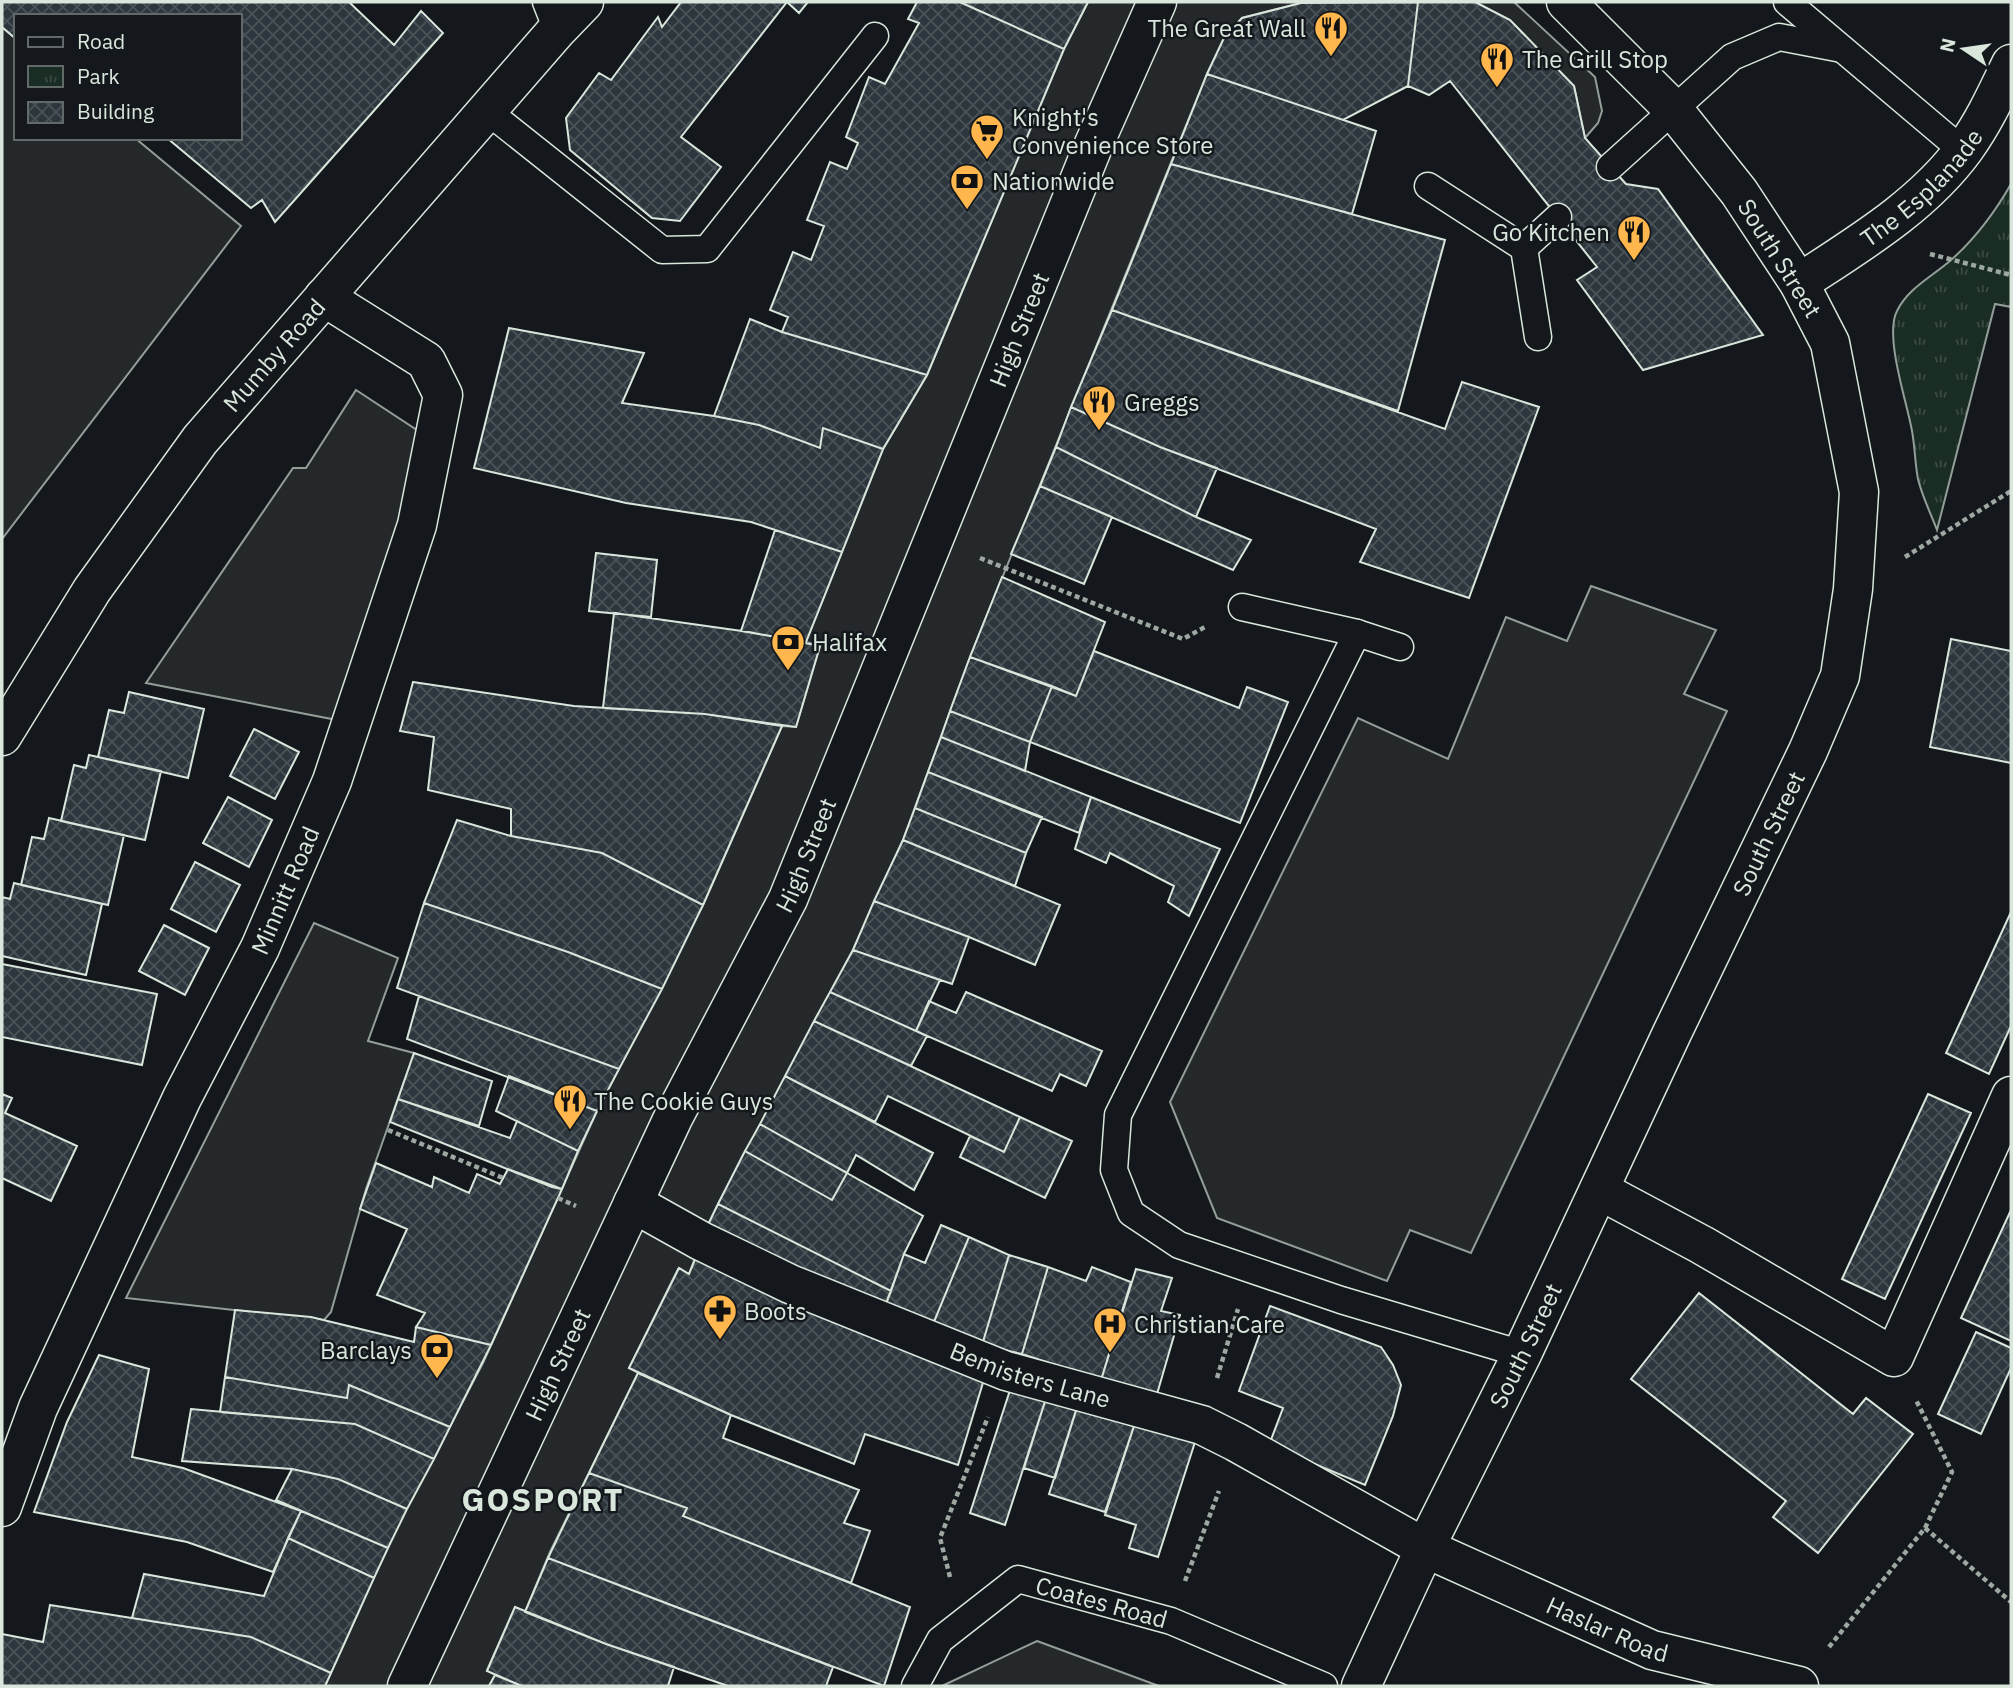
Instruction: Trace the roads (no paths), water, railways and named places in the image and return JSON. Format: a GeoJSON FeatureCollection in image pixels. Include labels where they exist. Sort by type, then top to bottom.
{"type":"FeatureCollection","features":[{"type":"Feature","properties":{"kind":"street","name":"Mumby Road"},"geometry":{"type":"LineString","coordinates":[[2,736],[119,550],[200,440],[486,110],[552,16],[584,2]]}},
{"type":"Feature","properties":{"kind":"street","name":"High Street"},"geometry":{"type":"LineString","coordinates":[[407,1686],[673,1118],[788,899],[1094,144],[1157,2]]}},
{"type":"Feature","properties":{"kind":"street","name":"South Street"},"geometry":{"type":"LineString","coordinates":[[1361,1686],[1808,751],[1840,676],[1853,589],[1859,492],[1830,344],[1799,284],[1739,192],[1673,109],[1566,2]]}},
{"type":"Feature","properties":{"kind":"street","name":"The Esplanade"},"geometry":{"type":"LineString","coordinates":[[1799,284],[1887,225],[1932,184],[1963,151],[1985,117],[2011,64]]}},
{"type":"Feature","properties":{"kind":"street","name":"Minnitt Road"},"geometry":{"type":"LineString","coordinates":[[2,1507],[38,1408],[182,1098],[260,948],[332,781],[417,525],[443,395],[426,361],[324,297]]}},
{"type":"Feature","properties":{"kind":"street"},"geometry":{"type":"LineString","coordinates":[[1600,1190],[1702,1245],[1894,1357],[2011,1096]]}},
{"type":"Feature","properties":{"kind":"street","name":"Bemisters Lane"},"geometry":{"type":"LineString","coordinates":[[633,1203],[701,1241],[790,1284],[1006,1371],[1202,1425],[1425,1548]]}},
{"type":"Feature","properties":{"kind":"street","name":"Haslar Road"},"geometry":{"type":"LineString","coordinates":[[1425,1548],[1652,1650],[1798,1686]]}},
{"type":"Feature","properties":{"kind":"lane"},"geometry":{"type":"LineString","coordinates":[[1787,2],[1963,151]]}},
{"type":"Feature","properties":{"kind":"lane"},"geometry":{"type":"LineString","coordinates":[[486,110],[662,250],[707,249],[875,36]]}},
{"type":"Feature","properties":{"kind":"lane"},"geometry":{"type":"LineString","coordinates":[[1610,167],[1732,57],[1779,37],[1842,49]]}},
{"type":"Feature","properties":{"kind":"lane"},"geometry":{"type":"LineString","coordinates":[[1428,186],[1524,248],[1538,337]]}},
{"type":"Feature","properties":{"kind":"lane"},"geometry":{"type":"LineString","coordinates":[[1524,248],[1558,216]]}},
{"type":"Feature","properties":{"kind":"lane"},"geometry":{"type":"LineString","coordinates":[[1242,607],[1357,633],[1400,647]]}},
{"type":"Feature","properties":{"kind":"lane"},"geometry":{"type":"LineString","coordinates":[[1357,633],[1118,1115],[1114,1170],[1131,1213],[1179,1245],[1341,1300],[1522,1354]]}},
{"type":"Feature","properties":{"kind":"lane","name":"Coates Road"},"geometry":{"type":"LineString","coordinates":[[915,1686],[940,1640],[1018,1579],[1171,1621],[1324,1686]]}},
{"type":"Feature","properties":{"kind":"place","name":"The Great Wall"},"geometry":{"type":"Point","coordinates":[1331,58]}},
{"type":"Feature","properties":{"kind":"place","name":"The Grill Stop"},"geometry":{"type":"Point","coordinates":[1497,89]}},
{"type":"Feature","properties":{"kind":"place","name":"Knight's Convenience Store"},"geometry":{"type":"Point","coordinates":[987,161]}},
{"type":"Feature","properties":{"kind":"place","name":"Nationwide"},"geometry":{"type":"Point","coordinates":[967,211]}},
{"type":"Feature","properties":{"kind":"place","name":"Go Kitchen"},"geometry":{"type":"Point","coordinates":[1634,262]}},
{"type":"Feature","properties":{"kind":"place","name":"Greggs"},"geometry":{"type":"Point","coordinates":[1099,432]}},
{"type":"Feature","properties":{"kind":"place","name":"Halifax"},"geometry":{"type":"Point","coordinates":[788,672]}},
{"type":"Feature","properties":{"kind":"place","name":"The Cookie Guys"},"geometry":{"type":"Point","coordinates":[570,1131]}},
{"type":"Feature","properties":{"kind":"place","name":"Boots"},"geometry":{"type":"Point","coordinates":[720,1341]}},
{"type":"Feature","properties":{"kind":"place","name":"Christian Care"},"geometry":{"type":"Point","coordinates":[1110,1354]}},
{"type":"Feature","properties":{"kind":"place","name":"Barclays"},"geometry":{"type":"Point","coordinates":[437,1380]}},
{"type":"Feature","properties":{"kind":"district","name":"GOSPORT"},"geometry":{"type":"Point","coordinates":[543,1499]}}]}
